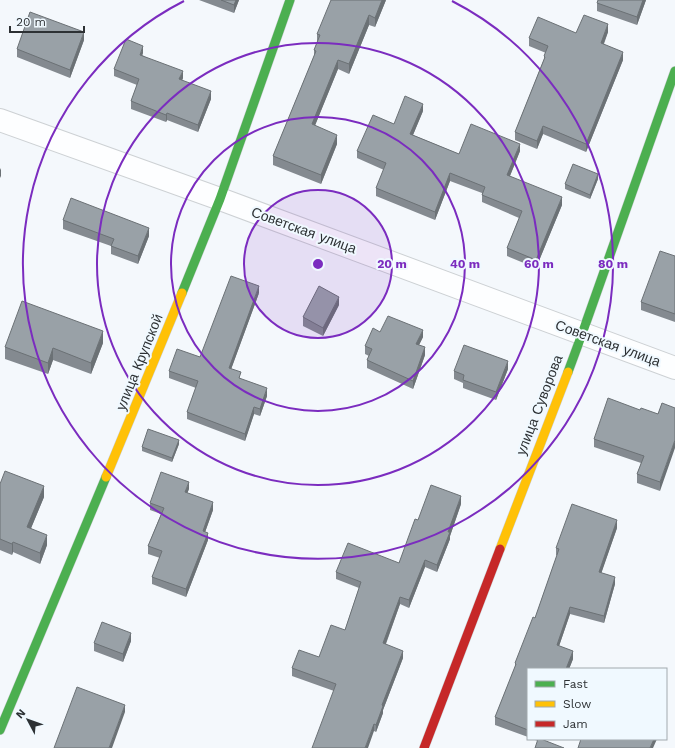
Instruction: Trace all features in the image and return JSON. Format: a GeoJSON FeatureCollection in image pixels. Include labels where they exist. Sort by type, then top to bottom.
{"type":"FeatureCollection","features":[{"type":"Feature","properties":{"kind":"street","name":"улица Крупской"},"geometry":{"type":"LineString","coordinates":[[0,730],[155,360],[220,199],[290,0]]}},
{"type":"Feature","properties":{"kind":"street","name":"улица Суворова"},"geometry":{"type":"LineString","coordinates":[[424,748],[582,334],[675,70]]}},
{"type":"Feature","properties":{"kind":"street","name":"Советская улица"},"geometry":{"type":"LineString","coordinates":[[0,120],[220,199],[675,368]]}},
{"type":"Feature","properties":{"kind":"building"},"geometry":{"type":"Polygon","coordinates":[[[221,0],[236,0],[234,5],[221,0]]]}},
{"type":"Feature","properties":{"kind":"building"},"geometry":{"type":"Polygon","coordinates":[[[331,0],[382,0],[375,18],[369,15],[349,64],[338,60],[312,124],[337,135],[321,175],[273,156],[316,51],[314,50],[320,35],[317,34],[331,0]]]}},
{"type":"Feature","properties":{"kind":"building"},"geometry":{"type":"Polygon","coordinates":[[[598,0],[643,0],[637,17],[597,3],[598,0]]]}},
{"type":"Feature","properties":{"kind":"building"},"geometry":{"type":"Polygon","coordinates":[[[30,12],[84,32],[70,70],[17,49],[30,12]]]}},
{"type":"Feature","properties":{"kind":"building"},"geometry":{"type":"Polygon","coordinates":[[[584,15],[608,24],[601,43],[623,52],[586,144],[543,126],[537,141],[515,132],[548,46],[529,38],[538,17],[576,33],[584,15]]]}},
{"type":"Feature","properties":{"kind":"building"},"geometry":{"type":"Polygon","coordinates":[[[126,39],[143,46],[140,55],[183,71],[179,79],[211,91],[198,125],[167,113],[166,115],[131,101],[139,79],[114,69],[126,39]]]}},
{"type":"Feature","properties":{"kind":"building"},"geometry":{"type":"Polygon","coordinates":[[[405,96],[423,104],[410,134],[459,154],[471,124],[520,144],[507,175],[562,197],[536,260],[507,248],[522,211],[482,195],[485,187],[450,173],[435,212],[376,188],[386,163],[357,151],[373,115],[394,124],[405,96]]]}},
{"type":"Feature","properties":{"kind":"building"},"geometry":{"type":"Polygon","coordinates":[[[573,164],[598,174],[590,195],[565,184],[573,164]]]}},
{"type":"Feature","properties":{"kind":"building"},"geometry":{"type":"Polygon","coordinates":[[[71,198],[149,228],[138,256],[111,246],[114,239],[63,220],[71,198]]]}},
{"type":"Feature","properties":{"kind":"building"},"geometry":{"type":"Polygon","coordinates":[[[660,251],[675,256],[675,314],[641,302],[660,251]]]}},
{"type":"Feature","properties":{"kind":"building"},"geometry":{"type":"Polygon","coordinates":[[[231,276],[259,286],[229,368],[241,372],[239,378],[267,388],[260,409],[254,407],[245,434],[187,412],[198,381],[169,371],[177,349],[200,357],[231,276]]]}},
{"type":"Feature","properties":{"kind":"building"},"geometry":{"type":"Polygon","coordinates":[[[319,286],[339,297],[323,328],[303,317],[319,286]]]}},
{"type":"Feature","properties":{"kind":"building"},"geometry":{"type":"Polygon","coordinates":[[[22,301],[103,331],[91,363],[53,348],[48,363],[5,347],[22,301]]]}},
{"type":"Feature","properties":{"kind":"building"},"geometry":{"type":"Polygon","coordinates":[[[388,316],[423,330],[416,344],[425,347],[413,381],[367,360],[372,349],[365,346],[373,328],[380,332],[388,316]]]}},
{"type":"Feature","properties":{"kind":"building"},"geometry":{"type":"Polygon","coordinates":[[[464,345],[508,361],[496,392],[463,380],[464,375],[454,371],[464,345]]]}},
{"type":"Feature","properties":{"kind":"building"},"geometry":{"type":"Polygon","coordinates":[[[608,398],[640,410],[641,408],[658,414],[662,403],[675,408],[675,440],[660,482],[637,474],[644,456],[594,439],[608,398]]]}},
{"type":"Feature","properties":{"kind":"building"},"geometry":{"type":"Polygon","coordinates":[[[148,429],[179,440],[172,458],[142,447],[148,429]]]}},
{"type":"Feature","properties":{"kind":"building"},"geometry":{"type":"Polygon","coordinates":[[[5,471],[44,486],[27,527],[47,535],[40,553],[13,542],[12,544],[0,539],[0,484],[5,471]]]}},
{"type":"Feature","properties":{"kind":"building"},"geometry":{"type":"Polygon","coordinates":[[[161,472],[189,482],[185,492],[213,502],[203,531],[208,533],[186,589],[152,577],[162,551],[148,546],[164,508],[150,503],[161,472]]]}},
{"type":"Feature","properties":{"kind":"building"},"geometry":{"type":"Polygon","coordinates":[[[431,485],[461,496],[448,532],[450,532],[437,565],[425,560],[409,600],[400,597],[383,643],[403,651],[382,705],[383,706],[376,725],[374,724],[365,748],[312,748],[336,684],[292,668],[299,650],[319,657],[331,625],[345,630],[361,582],[336,572],[348,543],[399,563],[415,519],[418,520],[431,485]]]}},
{"type":"Feature","properties":{"kind":"building"},"geometry":{"type":"Polygon","coordinates":[[[572,504],[617,520],[599,572],[615,577],[604,616],[570,607],[557,645],[573,651],[566,668],[527,668],[527,730],[495,717],[533,617],[535,618],[559,549],[556,548],[572,504]]]}},
{"type":"Feature","properties":{"kind":"building"},"geometry":{"type":"Polygon","coordinates":[[[102,622],[131,633],[123,654],[94,643],[102,622]]]}},
{"type":"Feature","properties":{"kind":"building"},"geometry":{"type":"Polygon","coordinates":[[[77,687],[125,705],[109,748],[54,748],[77,687]]]}},
{"type":"Feature","properties":{"kind":"building"},"geometry":{"type":"Polygon","coordinates":[[[538,740],[544,740],[564,748],[535,748],[538,740]]]}},
{"type":"Feature","properties":{"kind":"building"},"geometry":{"type":"Polygon","coordinates":[[[581,740],[654,740],[650,748],[578,748],[581,740]]]}},
{"type":"Feature","properties":{"kind":"traffic: fast"},"geometry":{"type":"LineString","coordinates":[[182,293],[220,199],[290,0]]}},
{"type":"Feature","properties":{"kind":"traffic: fast"},"geometry":{"type":"LineString","coordinates":[[568,372],[675,71]]}},
{"type":"Feature","properties":{"kind":"traffic: fast"},"geometry":{"type":"LineString","coordinates":[[0,730],[106,477]]}},
{"type":"Feature","properties":{"kind":"traffic: slow"},"geometry":{"type":"LineString","coordinates":[[106,477],[182,293]]}},
{"type":"Feature","properties":{"kind":"traffic: slow"},"geometry":{"type":"LineString","coordinates":[[500,549],[568,372]]}},
{"type":"Feature","properties":{"kind":"traffic: jam"},"geometry":{"type":"LineString","coordinates":[[424,748],[500,549]]}}]}
